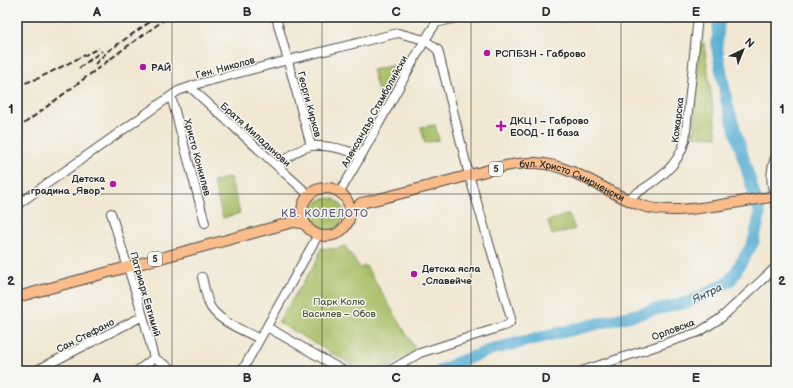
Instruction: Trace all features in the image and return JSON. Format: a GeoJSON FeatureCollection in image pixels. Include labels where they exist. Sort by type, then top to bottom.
{"type":"FeatureCollection","features":[{"type":"Feature","properties":{"kind":"main road","name":"бул. Христо Смирненски"},"geometry":{"type":"LineString","coordinates":[[350,214],[361,204],[470,175],[519,164],[536,163],[577,174],[640,205],[660,209],[680,210],[776,196]]}},
{"type":"Feature","properties":{"kind":"main road"},"geometry":{"type":"LineString","coordinates":[[293,222],[299,215],[303,204],[309,195],[315,191],[326,188],[333,189],[361,204]]}},
{"type":"Feature","properties":{"kind":"main road"},"geometry":{"type":"LineString","coordinates":[[342,194],[348,202],[350,214]]}},
{"type":"Feature","properties":{"kind":"main road"},"geometry":{"type":"LineString","coordinates":[[303,204],[302,215],[306,225]]}},
{"type":"Feature","properties":{"kind":"main road","name":"5"},"geometry":{"type":"LineString","coordinates":[[17,297],[293,222],[306,225],[311,231],[318,235],[329,236],[339,232],[347,224],[350,214]]}},
{"type":"Feature","properties":{"kind":"street","name":"Георги Кирков"},"geometry":{"type":"LineString","coordinates":[[276,17],[311,146],[332,146],[346,149],[362,156]]}},
{"type":"Feature","properties":{"kind":"street"},"geometry":{"type":"LineString","coordinates":[[389,371],[420,352],[510,323],[511,314],[493,258],[470,175],[438,50],[425,40],[436,24],[460,17]]}},
{"type":"Feature","properties":{"kind":"street","name":"Кожарска"},"geometry":{"type":"LineString","coordinates":[[627,199],[657,180],[671,168],[681,155],[685,140],[698,17]]}},
{"type":"Feature","properties":{"kind":"street","name":"Ген. Николов"},"geometry":{"type":"LineString","coordinates":[[17,204],[178,91],[288,60],[398,33],[425,40]]}},
{"type":"Feature","properties":{"kind":"street","name":"Александър Стамболийски"},"geometry":{"type":"LineString","coordinates":[[342,194],[425,40]]}},
{"type":"Feature","properties":{"kind":"street","name":"Братя Миладинови"},"geometry":{"type":"LineString","coordinates":[[190,87],[309,195]]}},
{"type":"Feature","properties":{"kind":"street","name":"Христо Конкилев"},"geometry":{"type":"LineString","coordinates":[[171,96],[205,223]]}},
{"type":"Feature","properties":{"kind":"street"},"geometry":{"type":"LineString","coordinates":[[278,167],[293,154],[303,148],[311,146]]}},
{"type":"Feature","properties":{"kind":"street"},"geometry":{"type":"LineString","coordinates":[[776,157],[771,174],[776,206]]}},
{"type":"Feature","properties":{"kind":"street","name":"Патриарх Евтимий"},"geometry":{"type":"LineString","coordinates":[[111,213],[143,316],[154,358]]}},
{"type":"Feature","properties":{"kind":"street"},"geometry":{"type":"LineString","coordinates":[[242,371],[318,235]]}},
{"type":"Feature","properties":{"kind":"street","name":"Орловска"},"geometry":{"type":"LineString","coordinates":[[582,371],[699,332],[720,318],[776,268]]}},
{"type":"Feature","properties":{"kind":"street"},"geometry":{"type":"LineString","coordinates":[[202,277],[210,304],[215,313],[260,339]]}},
{"type":"Feature","properties":{"kind":"street","name":"Сан Стефано"},"geometry":{"type":"LineString","coordinates":[[35,371],[143,316]]}},
{"type":"Feature","properties":{"kind":"street"},"geometry":{"type":"LineString","coordinates":[[267,327],[344,371]]}},
{"type":"Feature","properties":{"kind":"street"},"geometry":{"type":"LineString","coordinates":[[137,371],[154,358],[175,371]]}},
{"type":"Feature","properties":{"kind":"green space"},"geometry":{"type":"Polygon","coordinates":[[[704,43],[717,137],[693,136],[699,44],[704,43]]]}},
{"type":"Feature","properties":{"kind":"green space"},"geometry":{"type":"Polygon","coordinates":[[[394,65],[398,78],[395,83],[391,84],[381,101],[372,70],[394,65]]]}},
{"type":"Feature","properties":{"kind":"green space"},"geometry":{"type":"Polygon","coordinates":[[[435,125],[439,140],[425,143],[421,127],[435,125]]]}},
{"type":"Feature","properties":{"kind":"green space"},"geometry":{"type":"Polygon","coordinates":[[[230,177],[240,213],[223,218],[213,182],[230,177]]]}},
{"type":"Feature","properties":{"kind":"green space"},"geometry":{"type":"Polygon","coordinates":[[[325,198],[331,198],[341,205],[344,214],[343,220],[337,227],[331,230],[325,230],[315,223],[312,217],[312,211],[319,201],[325,198]]]}},
{"type":"Feature","properties":{"kind":"green space"},"geometry":{"type":"Polygon","coordinates":[[[569,214],[575,229],[552,235],[548,221],[569,214]]]}},
{"type":"Feature","properties":{"kind":"green space","name":"Парк Колю Василев – Обов"},"geometry":{"type":"Polygon","coordinates":[[[345,246],[360,268],[366,266],[417,352],[382,371],[351,371],[352,365],[278,322],[317,260],[321,248],[336,249],[345,246]]]}},
{"type":"Feature","properties":{"kind":"waterway","name":"Янтра"},"geometry":{"type":"LineString","coordinates":[[440,371],[458,362],[493,349],[692,301],[730,281],[753,243],[760,214],[727,103],[717,48],[719,17]]}},
{"type":"Feature","properties":{"kind":"railway"},"geometry":{"type":"LineString","coordinates":[[95,64],[108,51],[157,17]]}},
{"type":"Feature","properties":{"kind":"railway"},"geometry":{"type":"LineString","coordinates":[[17,129],[168,17]]}},
{"type":"Feature","properties":{"kind":"railway"},"geometry":{"type":"LineString","coordinates":[[17,86],[39,78],[99,48]]}},
{"type":"Feature","properties":{"kind":"railway"},"geometry":{"type":"LineString","coordinates":[[79,68],[102,51]]}},
{"type":"Feature","properties":{"kind":"place","name":"РСПБЗН - Габрово"},"geometry":{"type":"Point","coordinates":[487,53]}},
{"type":"Feature","properties":{"kind":"place","name":"РАЙ"},"geometry":{"type":"Point","coordinates":[143,67]}},
{"type":"Feature","properties":{"kind":"place","name":"ДКЦ І – Габрово ЕООД - II база"},"geometry":{"type":"Point","coordinates":[501,126]}},
{"type":"Feature","properties":{"kind":"place","name":"Детска градина „Явор“"},"geometry":{"type":"Point","coordinates":[113,184]}},
{"type":"Feature","properties":{"kind":"place","name":"Детска ясла „Славейче"},"geometry":{"type":"Point","coordinates":[414,274]}},
{"type":"Feature","properties":{"kind":"district","name":"КВ. КОЛЕЛОТО"},"geometry":{"type":"Point","coordinates":[325,213]}}]}
